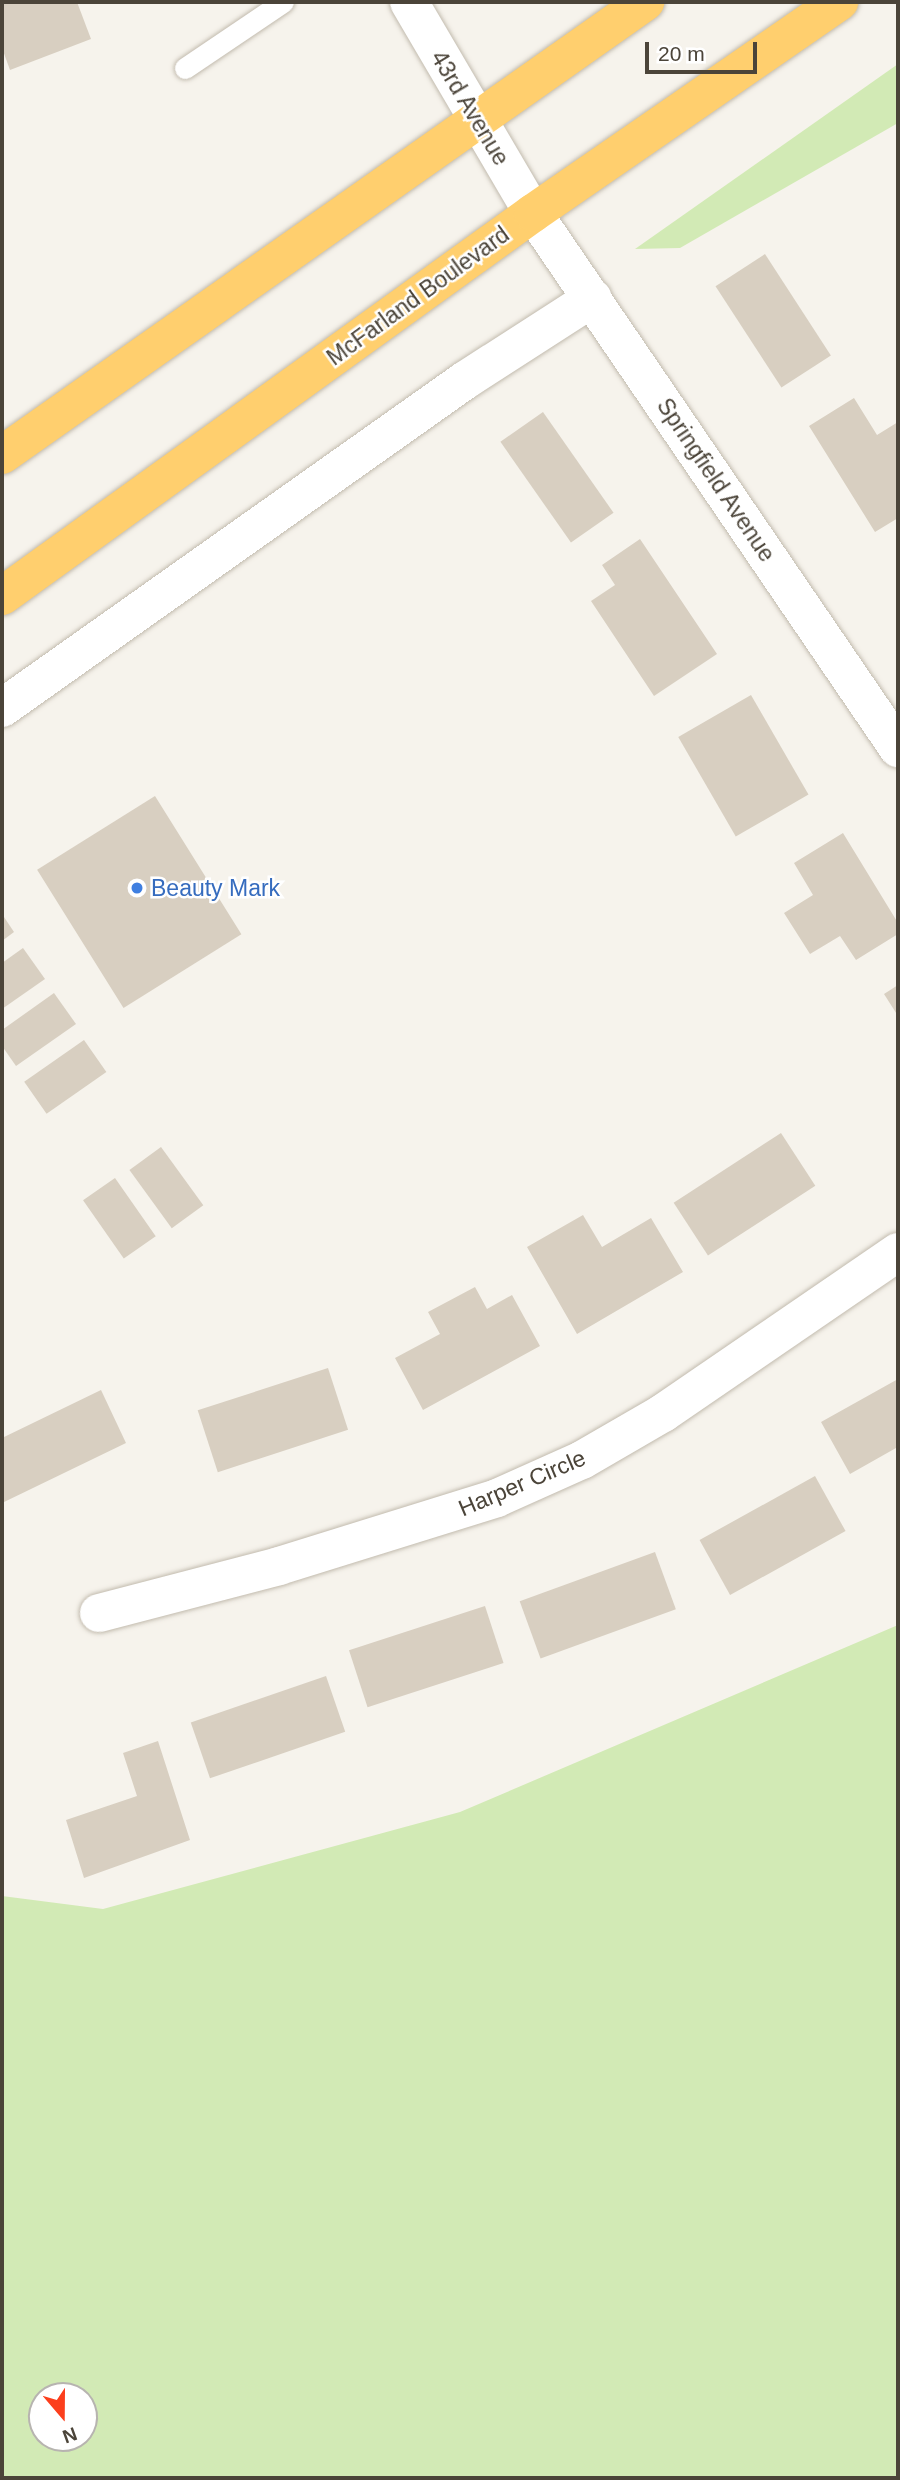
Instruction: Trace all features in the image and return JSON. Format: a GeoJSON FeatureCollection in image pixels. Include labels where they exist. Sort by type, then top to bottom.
{"type":"FeatureCollection","features":[{"type":"Feature","properties":{"kind":"highway"},"geometry":{"type":"LineString","coordinates":[[2,455],[645,2]]}},
{"type":"Feature","properties":{"kind":"highway","name":"McFarland Boulevard"},"geometry":{"type":"LineString","coordinates":[[2,596],[533,213],[839,2]]}},
{"type":"Feature","properties":{"kind":"street","name":"43rd Avenue"},"geometry":{"type":"LineString","coordinates":[[409,2],[474,120],[533,213]]}},
{"type":"Feature","properties":{"kind":"street","name":"Springfield Avenue"},"geometry":{"type":"LineString","coordinates":[[533,213],[898,748]]}},
{"type":"Feature","properties":{"kind":"street"},"geometry":{"type":"LineString","coordinates":[[2,708],[464,381],[593,298]]}},
{"type":"Feature","properties":{"kind":"street","name":"Harper Circle"},"geometry":{"type":"LineString","coordinates":[[99,1612],[291,1562],[497,1498],[558,1471],[663,1413],[898,1252]]}},
{"type":"Feature","properties":{"kind":"lane"},"geometry":{"type":"LineString","coordinates":[[185,68],[283,2]]}},
{"type":"Feature","properties":{"kind":"green space"},"geometry":{"type":"Polygon","coordinates":[[[898,64],[898,123],[680,248],[635,249],[898,64]]]}},
{"type":"Feature","properties":{"kind":"green space"},"geometry":{"type":"Polygon","coordinates":[[[898,1625],[898,2478],[2,2478],[2,1896],[103,1909],[460,1812],[898,1625]]]}},
{"type":"Feature","properties":{"kind":"building"},"geometry":{"type":"Polygon","coordinates":[[[2,2],[77,2],[91,39],[10,70],[2,48],[2,2]]]}},
{"type":"Feature","properties":{"kind":"building"},"geometry":{"type":"Polygon","coordinates":[[[765,254],[831,355],[781,388],[716,286],[765,254]]]}},
{"type":"Feature","properties":{"kind":"building"},"geometry":{"type":"Polygon","coordinates":[[[854,398],[877,435],[898,422],[898,518],[875,532],[809,426],[854,398]]]}},
{"type":"Feature","properties":{"kind":"building"},"geometry":{"type":"Polygon","coordinates":[[[543,412],[614,513],[571,543],[500,442],[543,412]]]}},
{"type":"Feature","properties":{"kind":"building"},"geometry":{"type":"Polygon","coordinates":[[[640,539],[717,654],[654,696],[591,601],[615,585],[602,565],[640,539]]]}},
{"type":"Feature","properties":{"kind":"building"},"geometry":{"type":"Polygon","coordinates":[[[751,695],[809,795],[736,837],[678,737],[751,695]]]}},
{"type":"Feature","properties":{"kind":"building"},"geometry":{"type":"Polygon","coordinates":[[[155,796],[241,934],[123,1008],[37,870],[155,796]]]}},
{"type":"Feature","properties":{"kind":"building"},"geometry":{"type":"Polygon","coordinates":[[[843,833],[898,923],[898,934],[856,960],[840,936],[810,954],[784,913],[813,895],[794,863],[843,833]]]}},
{"type":"Feature","properties":{"kind":"building"},"geometry":{"type":"Polygon","coordinates":[[[2,914],[14,932],[2,941],[2,914]]]}},
{"type":"Feature","properties":{"kind":"building"},"geometry":{"type":"Polygon","coordinates":[[[23,948],[45,979],[2,1009],[2,963],[23,948]]]}},
{"type":"Feature","properties":{"kind":"building"},"geometry":{"type":"Polygon","coordinates":[[[898,985],[898,1016],[884,994],[898,985]]]}},
{"type":"Feature","properties":{"kind":"building"},"geometry":{"type":"Polygon","coordinates":[[[54,993],[76,1024],[16,1066],[2,1046],[2,1030],[54,993]]]}},
{"type":"Feature","properties":{"kind":"building"},"geometry":{"type":"Polygon","coordinates":[[[84,1040],[106,1072],[47,1114],[24,1082],[84,1040]]]}},
{"type":"Feature","properties":{"kind":"building"},"geometry":{"type":"Polygon","coordinates":[[[781,1133],[815,1186],[708,1256],[674,1203],[781,1133]]]}},
{"type":"Feature","properties":{"kind":"building"},"geometry":{"type":"Polygon","coordinates":[[[161,1147],[203,1205],[172,1228],[129,1170],[161,1147]]]}},
{"type":"Feature","properties":{"kind":"building"},"geometry":{"type":"Polygon","coordinates":[[[115,1178],[156,1236],[124,1259],[83,1200],[115,1178]]]}},
{"type":"Feature","properties":{"kind":"building"},"geometry":{"type":"Polygon","coordinates":[[[583,1215],[602,1247],[651,1218],[683,1272],[577,1334],[527,1247],[583,1215]]]}},
{"type":"Feature","properties":{"kind":"building"},"geometry":{"type":"Polygon","coordinates":[[[475,1287],[487,1309],[512,1295],[540,1346],[423,1410],[395,1358],[440,1334],[428,1312],[475,1287]]]}},
{"type":"Feature","properties":{"kind":"building"},"geometry":{"type":"Polygon","coordinates":[[[328,1368],[348,1430],[218,1472],[198,1410],[328,1368]]]}},
{"type":"Feature","properties":{"kind":"building"},"geometry":{"type":"Polygon","coordinates":[[[898,1379],[898,1453],[896,1448],[850,1474],[821,1422],[898,1379]]]}},
{"type":"Feature","properties":{"kind":"building"},"geometry":{"type":"Polygon","coordinates":[[[101,1390],[126,1443],[2,1503],[2,1438],[101,1390]]]}},
{"type":"Feature","properties":{"kind":"building"},"geometry":{"type":"Polygon","coordinates":[[[815,1476],[846,1531],[730,1595],[700,1540],[815,1476]]]}},
{"type":"Feature","properties":{"kind":"building"},"geometry":{"type":"Polygon","coordinates":[[[655,1552],[676,1609],[541,1659],[520,1601],[655,1552]]]}},
{"type":"Feature","properties":{"kind":"building"},"geometry":{"type":"Polygon","coordinates":[[[485,1606],[504,1663],[368,1707],[349,1650],[485,1606]]]}},
{"type":"Feature","properties":{"kind":"building"},"geometry":{"type":"Polygon","coordinates":[[[326,1676],[345,1732],[210,1778],[191,1723],[326,1676]]]}},
{"type":"Feature","properties":{"kind":"building"},"geometry":{"type":"Polygon","coordinates":[[[158,1741],[190,1840],[84,1878],[66,1820],[137,1796],[123,1753],[158,1741]]]}},
{"type":"Feature","properties":{"kind":"place","name":"Beauty Mark"},"geometry":{"type":"Point","coordinates":[137,888]}}]}
